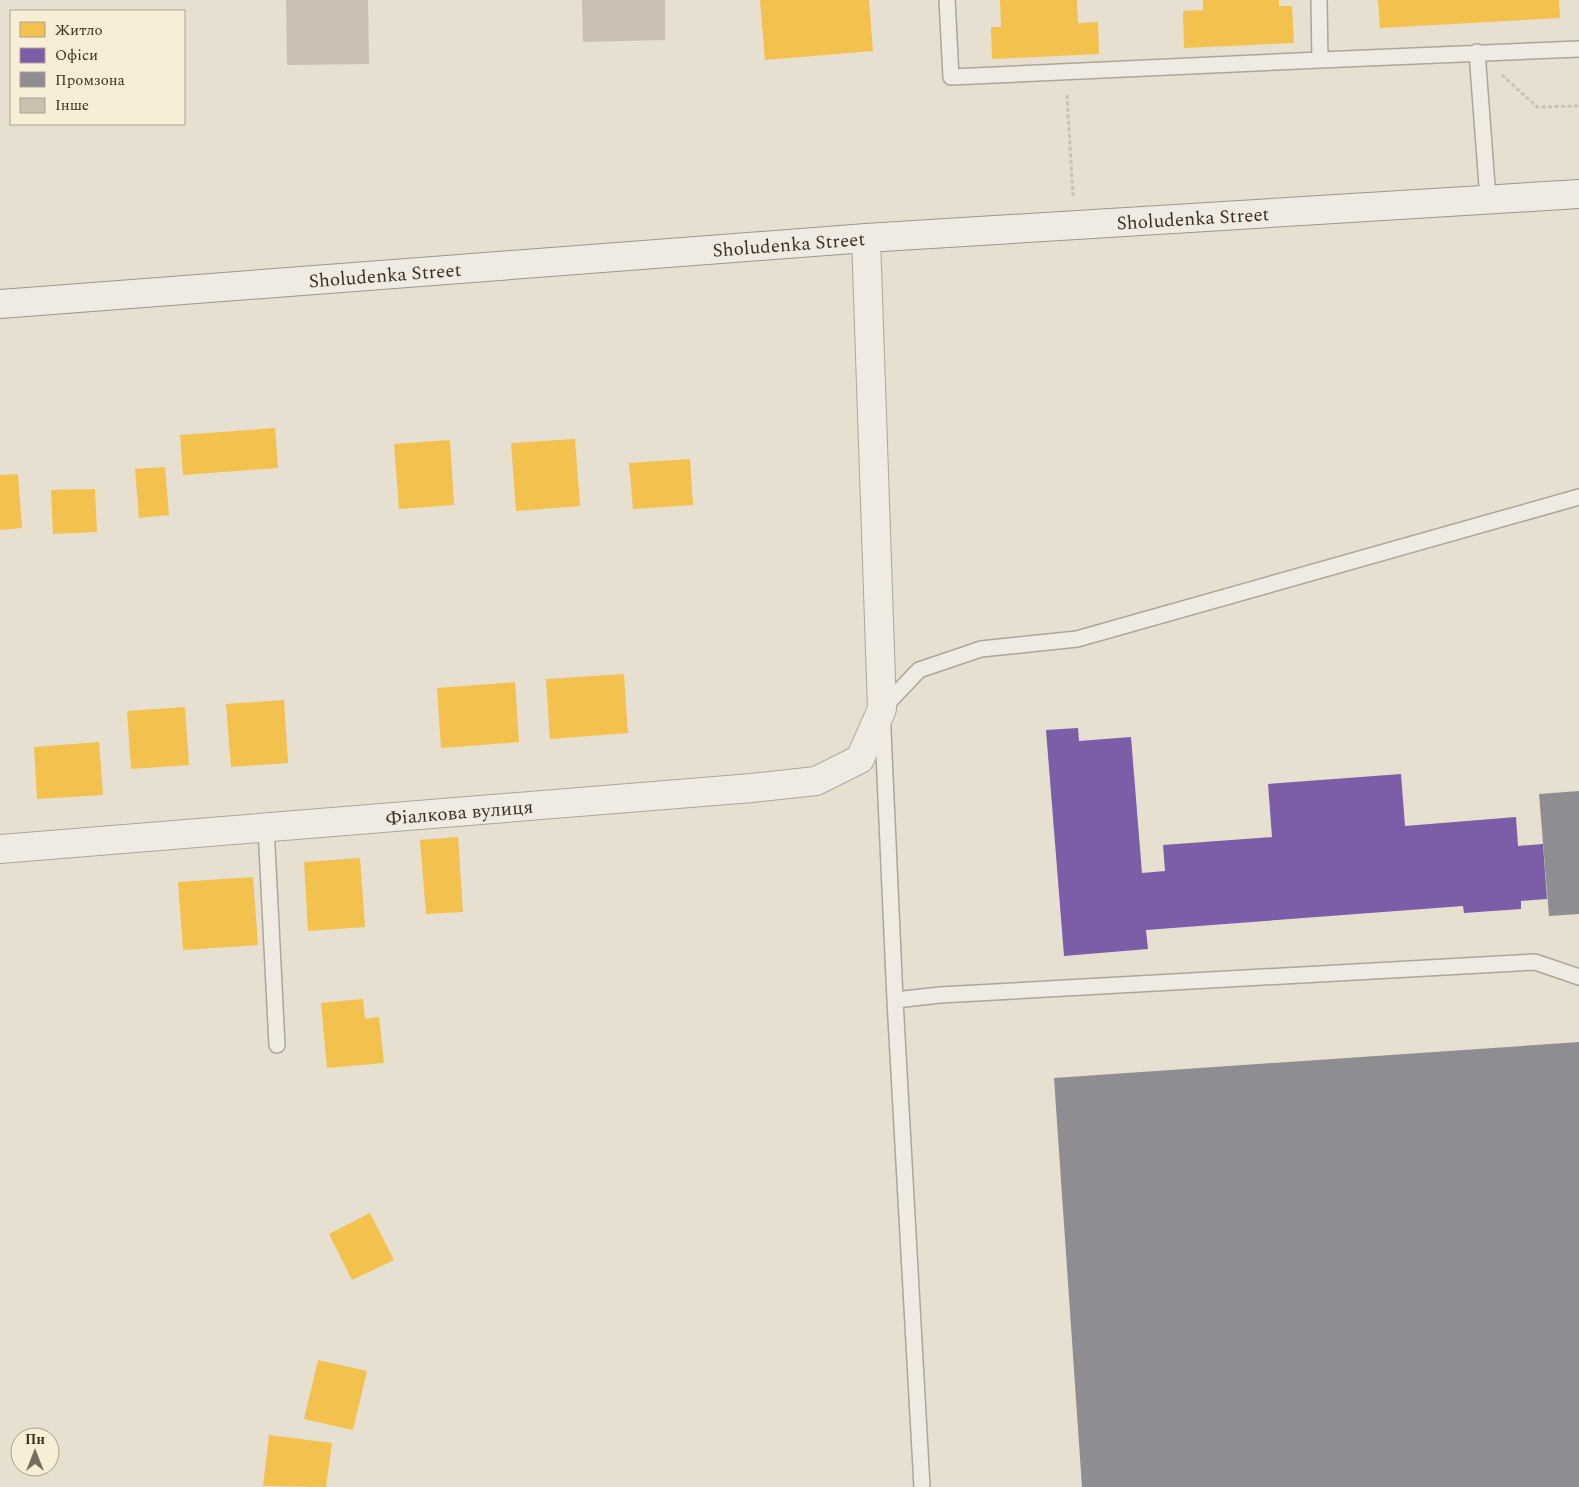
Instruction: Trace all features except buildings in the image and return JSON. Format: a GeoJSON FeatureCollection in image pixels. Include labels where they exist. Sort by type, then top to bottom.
{"type":"FeatureCollection","features":[{"type":"Feature","properties":{"kind":"main road","name":"Sholudenka Street"},"geometry":{"type":"LineString","coordinates":[[0,304],[866,238],[1579,194]]}},
{"type":"Feature","properties":{"kind":"main road"},"geometry":{"type":"LineString","coordinates":[[866,238],[882,709]]}},
{"type":"Feature","properties":{"kind":"main road","name":"Фіалкова вулиця"},"geometry":{"type":"LineString","coordinates":[[0,849],[742,789],[816,781],[860,759],[882,709]]}},
{"type":"Feature","properties":{"kind":"lane"},"geometry":{"type":"LineString","coordinates":[[947,0],[951,77],[1477,52],[1579,49]]}},
{"type":"Feature","properties":{"kind":"lane"},"geometry":{"type":"LineString","coordinates":[[1319,0],[1320,60]]}},
{"type":"Feature","properties":{"kind":"lane"},"geometry":{"type":"LineString","coordinates":[[1477,52],[1488,199]]}},
{"type":"Feature","properties":{"kind":"lane"},"geometry":{"type":"LineString","coordinates":[[922,1487],[895,1000],[882,709],[919,670],[981,648],[1077,639],[1579,498]]}},
{"type":"Feature","properties":{"kind":"lane"},"geometry":{"type":"LineString","coordinates":[[266,827],[277,1045]]}},
{"type":"Feature","properties":{"kind":"lane"},"geometry":{"type":"LineString","coordinates":[[895,1000],[950,994],[1535,962],[1579,977]]}},
{"type":"Feature","properties":{"kind":"path"},"geometry":{"type":"LineString","coordinates":[[1477,52],[1537,107],[1579,106]]}},
{"type":"Feature","properties":{"kind":"path"},"geometry":{"type":"LineString","coordinates":[[1066,72],[1074,226]]}}]}
